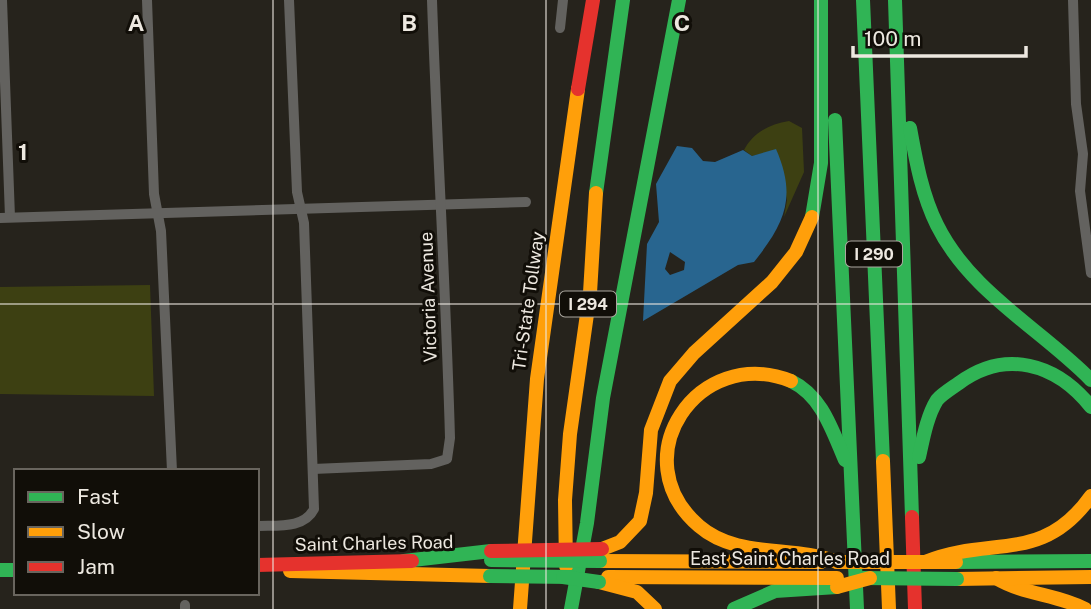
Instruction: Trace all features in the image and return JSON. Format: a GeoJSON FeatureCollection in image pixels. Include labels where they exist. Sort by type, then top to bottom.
{"type":"FeatureCollection","features":[{"type":"Feature","properties":{"kind":"main road","name":"Tri-State Tollway"},"geometry":{"type":"LineString","coordinates":[[520,609],[524,500],[538,362],[593,0]]}},
{"type":"Feature","properties":{"kind":"main road","name":"I 294"},"geometry":{"type":"LineString","coordinates":[[568,609],[565,500],[570,434],[590,293],[596,188],[623,0]]}},
{"type":"Feature","properties":{"kind":"main road"},"geometry":{"type":"LineString","coordinates":[[568,609],[587,523],[603,398],[679,0]]}},
{"type":"Feature","properties":{"kind":"main road"},"geometry":{"type":"LineString","coordinates":[[601,555],[623,542],[642,518],[652,425],[667,385],[683,364],[777,278],[811,220],[822,176],[821,0]]}},
{"type":"Feature","properties":{"kind":"main road"},"geometry":{"type":"LineString","coordinates":[[830,0],[857,609]]}},
{"type":"Feature","properties":{"kind":"main road","name":"I 290"},"geometry":{"type":"LineString","coordinates":[[863,0],[888,609]]}},
{"type":"Feature","properties":{"kind":"main road","name":"I 290"},"geometry":{"type":"LineString","coordinates":[[895,0],[915,609]]}},
{"type":"Feature","properties":{"kind":"main road"},"geometry":{"type":"LineString","coordinates":[[896,27],[914,149],[932,215],[945,240],[979,281],[1091,380]]}},
{"type":"Feature","properties":{"kind":"main road"},"geometry":{"type":"LineString","coordinates":[[912,496],[923,433],[938,399],[978,369],[1013,362],[1052,373],[1079,392],[1091,407]]}},
{"type":"Feature","properties":{"kind":"main road"},"geometry":{"type":"LineString","coordinates":[[837,562],[819,553],[763,552],[711,535],[687,513],[671,489],[667,474],[668,444],[675,421],[700,390],[721,379],[742,373],[781,377],[811,395],[833,430],[850,473]]}},
{"type":"Feature","properties":{"kind":"main road"},"geometry":{"type":"LineString","coordinates":[[956,557],[1017,547],[1042,539],[1073,519],[1091,496]]}},
{"type":"Feature","properties":{"kind":"main road","name":"East Saint Charles Road"},"geometry":{"type":"LineString","coordinates":[[491,556],[601,555],[837,562],[925,562],[956,557],[1091,561]]}},
{"type":"Feature","properties":{"kind":"main road","name":"Saint Charles Road"},"geometry":{"type":"LineString","coordinates":[[259,568],[323,561],[404,561],[491,556]]}},
{"type":"Feature","properties":{"kind":"main road","name":"Saint Charles Road"},"geometry":{"type":"LineString","coordinates":[[259,568],[599,580]]}},
{"type":"Feature","properties":{"kind":"main road","name":"East Saint Charles Road"},"geometry":{"type":"LineString","coordinates":[[599,580],[837,582],[870,578],[1091,577]]}},
{"type":"Feature","properties":{"kind":"main road"},"geometry":{"type":"LineString","coordinates":[[996,578],[1009,587],[1056,595],[1085,609]]}},
{"type":"Feature","properties":{"kind":"main road"},"geometry":{"type":"LineString","coordinates":[[599,580],[632,588],[645,596],[655,609]]}},
{"type":"Feature","properties":{"kind":"main road"},"geometry":{"type":"LineString","coordinates":[[734,609],[775,591],[837,582]]}},
{"type":"Feature","properties":{"kind":"street"},"geometry":{"type":"LineString","coordinates":[[2,0],[5,217],[526,202]]}},
{"type":"Feature","properties":{"kind":"street"},"geometry":{"type":"LineString","coordinates":[[147,0],[156,212],[161,231],[172,469]]}},
{"type":"Feature","properties":{"kind":"street"},"geometry":{"type":"LineString","coordinates":[[259,526],[298,524],[309,518],[314,509],[304,223],[300,208],[289,0]]}},
{"type":"Feature","properties":{"kind":"street","name":"Victoria Avenue"},"geometry":{"type":"LineString","coordinates":[[313,469],[430,464],[447,459],[450,439],[432,0]]}},
{"type":"Feature","properties":{"kind":"street"},"geometry":{"type":"LineString","coordinates":[[560,28],[564,0]]}},
{"type":"Feature","properties":{"kind":"street"},"geometry":{"type":"LineString","coordinates":[[1073,0],[1076,104],[1087,152],[1080,191],[1091,273]]}},
{"type":"Feature","properties":{"kind":"green space"},"geometry":{"type":"Polygon","coordinates":[[[789,121],[802,128],[804,172],[784,217],[787,200],[776,150],[752,156],[744,150],[762,130],[789,121]]]}},
{"type":"Feature","properties":{"kind":"green space"},"geometry":{"type":"Polygon","coordinates":[[[150,285],[154,396],[0,394],[0,287],[150,285]]]}},
{"type":"Feature","properties":{"kind":"water"},"geometry":{"type":"Polygon","coordinates":[[[677,146],[692,148],[703,161],[715,162],[743,150],[752,156],[776,149],[786,181],[786,196],[780,222],[754,262],[738,265],[643,321],[647,244],[659,222],[656,184],[677,146]],[[670,252],[665,269],[670,275],[684,270],[685,262],[670,252]]]}},
{"type":"Feature","properties":{"kind":"traffic: fast"},"geometry":{"type":"LineString","coordinates":[[596,193],[623,0]]}},
{"type":"Feature","properties":{"kind":"traffic: fast"},"geometry":{"type":"LineString","coordinates":[[571,609],[587,523],[603,398],[679,0]]}},
{"type":"Feature","properties":{"kind":"traffic: fast"},"geometry":{"type":"LineString","coordinates":[[812,217],[821,163],[821,0]]}},
{"type":"Feature","properties":{"kind":"traffic: fast"},"geometry":{"type":"LineString","coordinates":[[863,0],[883,461]]}},
{"type":"Feature","properties":{"kind":"traffic: fast"},"geometry":{"type":"LineString","coordinates":[[895,0],[912,517]]}},
{"type":"Feature","properties":{"kind":"traffic: fast"},"geometry":{"type":"LineString","coordinates":[[835,120],[857,609]]}},
{"type":"Feature","properties":{"kind":"traffic: fast"},"geometry":{"type":"LineString","coordinates":[[910,128],[927,202],[951,249],[987,290],[1091,380]]}},
{"type":"Feature","properties":{"kind":"traffic: fast"},"geometry":{"type":"LineString","coordinates":[[919,457],[928,420],[937,400],[976,372],[994,366],[1012,364],[1046,371],[1062,380],[1091,407]]}},
{"type":"Feature","properties":{"kind":"traffic: fast"},"geometry":{"type":"LineString","coordinates":[[791,381],[811,395],[825,415],[845,460]]}},
{"type":"Feature","properties":{"kind":"traffic: fast"},"geometry":{"type":"LineString","coordinates":[[404,561],[491,551]]}},
{"type":"Feature","properties":{"kind":"traffic: fast"},"geometry":{"type":"LineString","coordinates":[[491,560],[600,561]]}},
{"type":"Feature","properties":{"kind":"traffic: fast"},"geometry":{"type":"LineString","coordinates":[[956,562],[1091,561]]}},
{"type":"Feature","properties":{"kind":"traffic: fast"},"geometry":{"type":"LineString","coordinates":[[0,570],[14,570]]}},
{"type":"Feature","properties":{"kind":"traffic: fast"},"geometry":{"type":"LineString","coordinates":[[490,576],[572,577]]}},
{"type":"Feature","properties":{"kind":"traffic: fast"},"geometry":{"type":"LineString","coordinates":[[563,577],[599,582]]}},
{"type":"Feature","properties":{"kind":"traffic: fast"},"geometry":{"type":"LineString","coordinates":[[863,578],[957,579]]}},
{"type":"Feature","properties":{"kind":"traffic: fast"},"geometry":{"type":"LineString","coordinates":[[734,609],[775,591],[837,587]]}},
{"type":"Feature","properties":{"kind":"traffic: slow"},"geometry":{"type":"LineString","coordinates":[[520,609],[537,379],[578,89]]}},
{"type":"Feature","properties":{"kind":"traffic: slow"},"geometry":{"type":"LineString","coordinates":[[566,566],[565,500],[570,434],[590,293],[596,193]]}},
{"type":"Feature","properties":{"kind":"traffic: slow"},"geometry":{"type":"LineString","coordinates":[[602,549],[620,542],[640,521],[646,493],[651,430],[670,381],[694,353],[772,282],[796,252],[812,217]]}},
{"type":"Feature","properties":{"kind":"traffic: slow"},"geometry":{"type":"LineString","coordinates":[[791,381],[757,374],[726,379],[700,393],[681,415],[669,441],[667,470],[677,499],[699,526],[714,536],[748,547],[820,557],[837,562]]}},
{"type":"Feature","properties":{"kind":"traffic: slow"},"geometry":{"type":"LineString","coordinates":[[883,461],[889,609]]}},
{"type":"Feature","properties":{"kind":"traffic: slow"},"geometry":{"type":"LineString","coordinates":[[925,562],[949,554],[1035,540],[1054,532],[1073,518],[1091,496]]}},
{"type":"Feature","properties":{"kind":"traffic: slow"},"geometry":{"type":"LineString","coordinates":[[600,561],[821,562]]}},
{"type":"Feature","properties":{"kind":"traffic: slow"},"geometry":{"type":"LineString","coordinates":[[837,562],[956,562]]}},
{"type":"Feature","properties":{"kind":"traffic: slow"},"geometry":{"type":"LineString","coordinates":[[290,571],[490,576]]}},
{"type":"Feature","properties":{"kind":"traffic: slow"},"geometry":{"type":"LineString","coordinates":[[608,577],[837,578]]}},
{"type":"Feature","properties":{"kind":"traffic: slow"},"geometry":{"type":"LineString","coordinates":[[957,579],[1091,577]]}},
{"type":"Feature","properties":{"kind":"traffic: slow"},"geometry":{"type":"LineString","coordinates":[[837,587],[870,578]]}},
{"type":"Feature","properties":{"kind":"traffic: slow"},"geometry":{"type":"LineString","coordinates":[[996,578],[1018,588],[1085,609]]}},
{"type":"Feature","properties":{"kind":"traffic: slow"},"geometry":{"type":"LineString","coordinates":[[599,582],[637,592],[655,609]]}},
{"type":"Feature","properties":{"kind":"traffic: jam"},"geometry":{"type":"LineString","coordinates":[[578,89],[593,0]]}},
{"type":"Feature","properties":{"kind":"traffic: jam"},"geometry":{"type":"LineString","coordinates":[[912,517],[915,609]]}},
{"type":"Feature","properties":{"kind":"traffic: jam"},"geometry":{"type":"LineString","coordinates":[[491,551],[602,549]]}},
{"type":"Feature","properties":{"kind":"traffic: jam"},"geometry":{"type":"LineString","coordinates":[[259,565],[412,561]]}}]}
